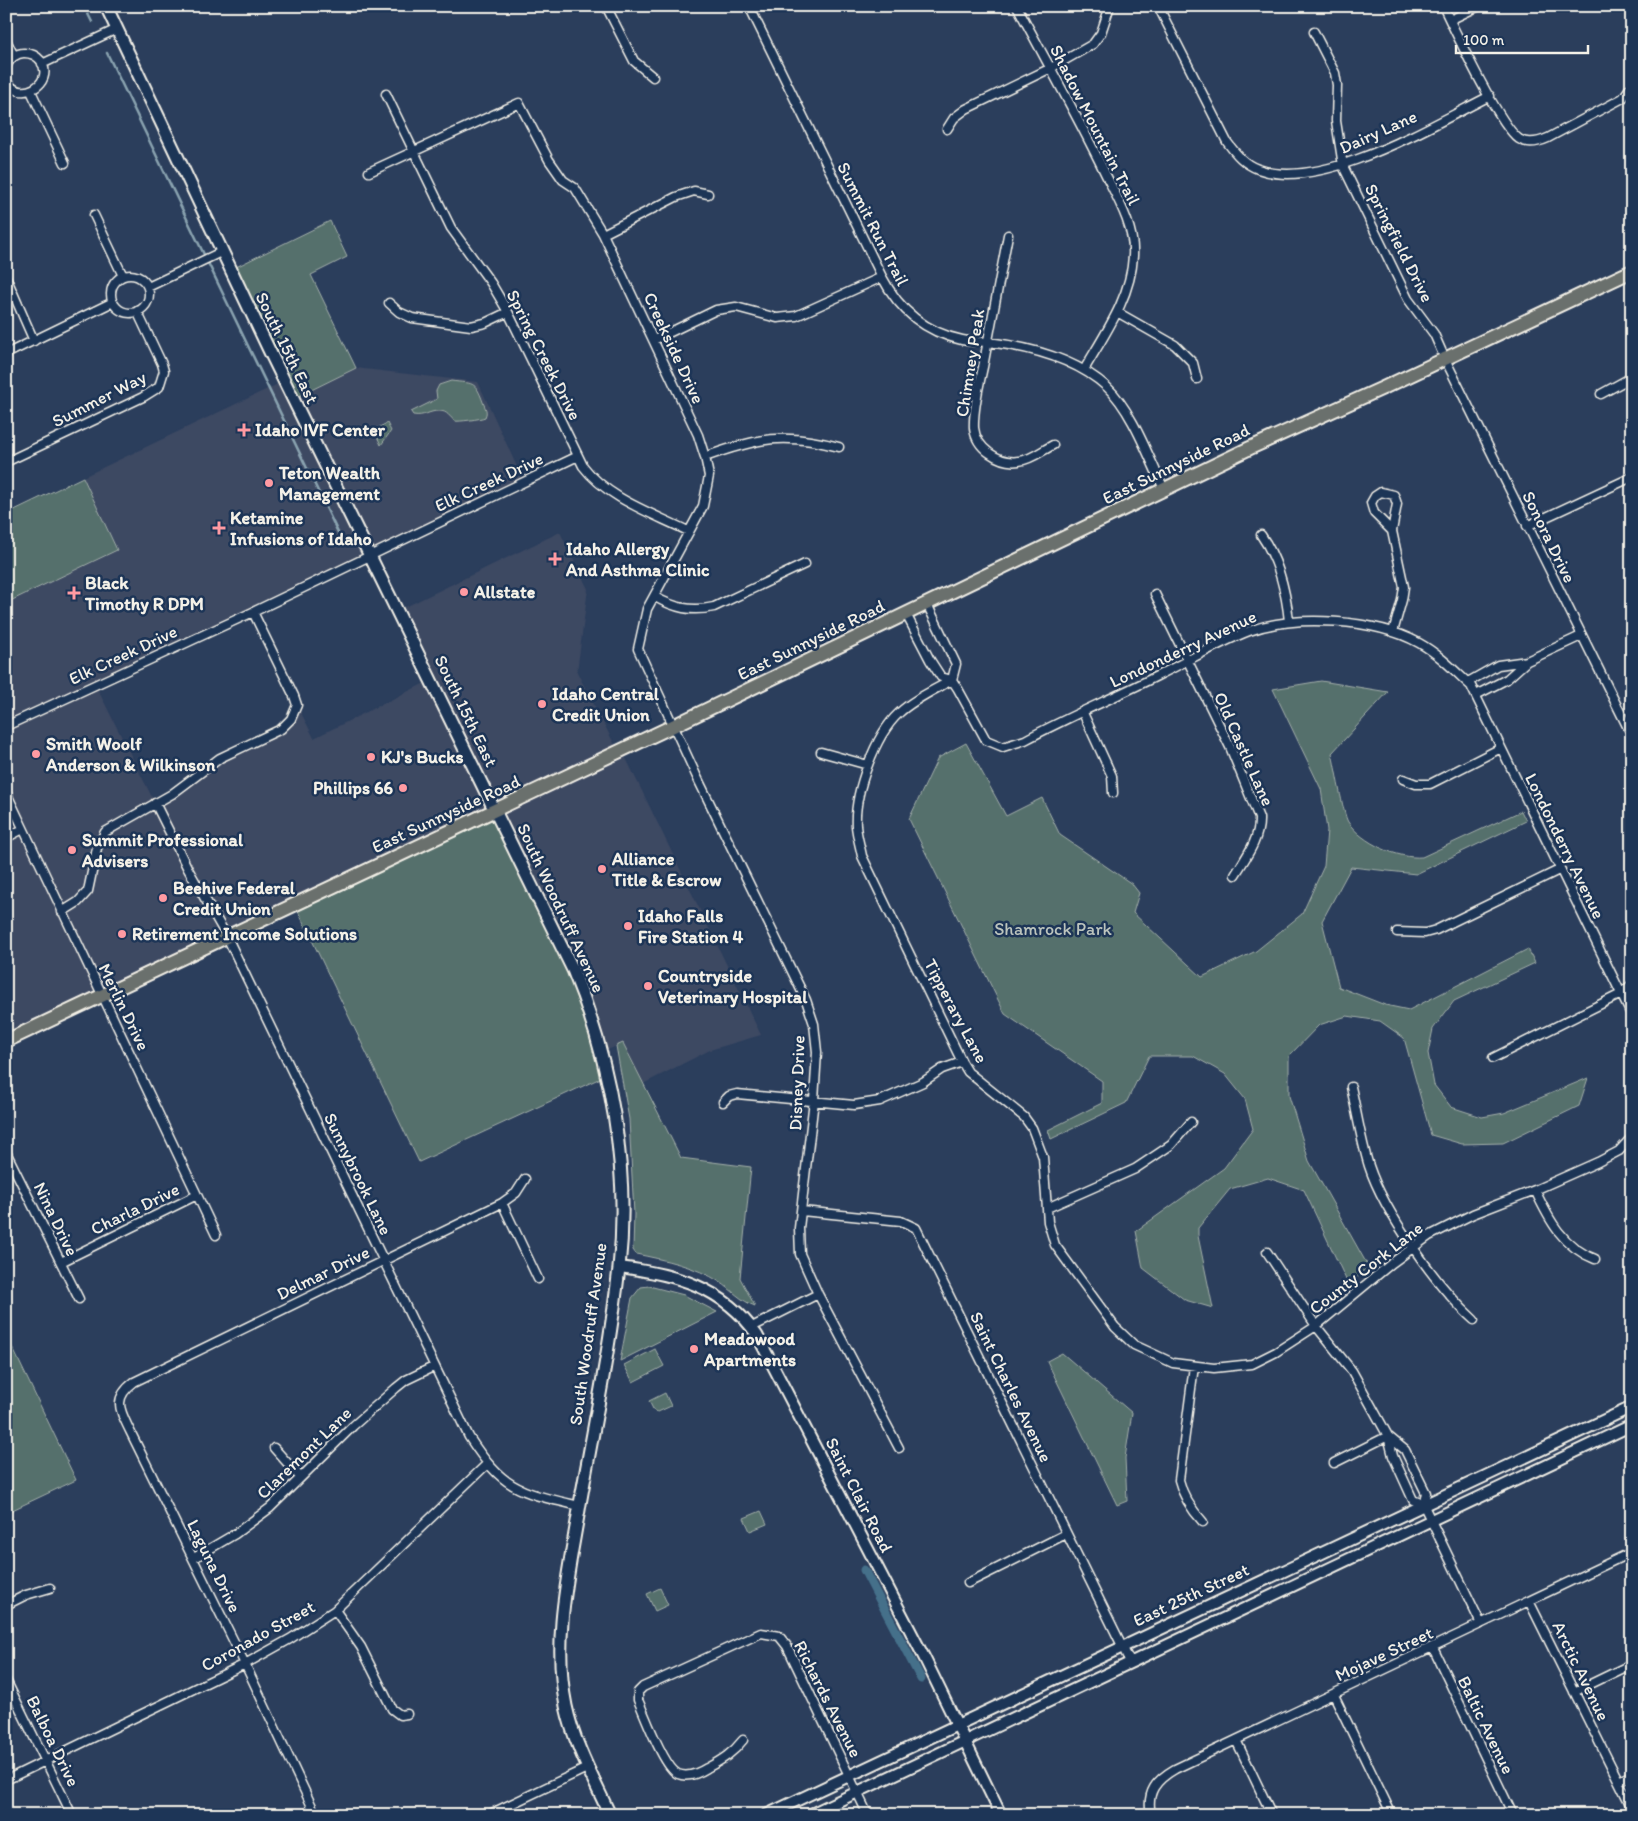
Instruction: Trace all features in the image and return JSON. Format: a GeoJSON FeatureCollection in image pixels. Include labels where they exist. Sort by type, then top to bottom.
{"type":"FeatureCollection","features":[{"type":"Feature","properties":{"kind":"main road","name":"South 15th East"},"geometry":{"type":"LineString","coordinates":[[106,6],[216,254],[495,810]]}},
{"type":"Feature","properties":{"kind":"main road","name":"East Sunnyside Road"},"geometry":{"type":"LineString","coordinates":[[6,1041],[674,726],[1164,489],[1632,271]]}},
{"type":"Feature","properties":{"kind":"main road","name":"South Woodruff Avenue"},"geometry":{"type":"LineString","coordinates":[[495,810],[586,1000],[607,1076],[617,1140],[620,1194],[619,1267],[568,1575],[560,1646],[566,1706],[578,1745],[610,1815]]}},
{"type":"Feature","properties":{"kind":"street"},"geometry":{"type":"LineString","coordinates":[[606,6],[634,61],[653,77]]}},
{"type":"Feature","properties":{"kind":"street","name":"Summit Run Trail"},"geometry":{"type":"LineString","coordinates":[[749,6],[882,277],[902,308],[916,319],[941,333],[961,340],[987,342],[1048,354],[1084,370],[1117,398],[1131,421],[1164,489]]}},
{"type":"Feature","properties":{"kind":"street","name":"Shadow Mountain Trail"},"geometry":{"type":"LineString","coordinates":[[1017,6],[1118,200],[1133,243],[1132,267],[1126,292],[1117,312],[1084,370]]}},
{"type":"Feature","properties":{"kind":"street"},"geometry":{"type":"LineString","coordinates":[[947,129],[954,118],[966,109],[1050,68],[1097,40],[1110,6]]}},
{"type":"Feature","properties":{"kind":"street","name":"Dairy Lane"},"geometry":{"type":"LineString","coordinates":[[1158,6],[1227,142],[1236,155],[1259,170],[1277,174],[1308,172],[1344,166],[1490,96]]}},
{"type":"Feature","properties":{"kind":"street"},"geometry":{"type":"LineString","coordinates":[[1443,6],[1490,96],[1513,133],[1526,142],[1539,142],[1623,98],[1630,88]]}},
{"type":"Feature","properties":{"kind":"street"},"geometry":{"type":"LineString","coordinates":[[1450,20],[1479,6]]}},
{"type":"Feature","properties":{"kind":"street"},"geometry":{"type":"LineString","coordinates":[[42,64],[117,28]]}},
{"type":"Feature","properties":{"kind":"street","name":"Springfield Drive"},"geometry":{"type":"LineString","coordinates":[[1314,32],[1335,73],[1337,85],[1336,121],[1344,166],[1408,299],[1434,334],[1445,359]]}},
{"type":"Feature","properties":{"kind":"street"},"geometry":{"type":"LineString","coordinates":[[6,40],[14,56]]}},
{"type":"Feature","properties":{"kind":"street"},"geometry":{"type":"LineString","coordinates":[[6,66],[14,56],[26,53],[38,58],[42,64],[44,77],[41,83],[31,91],[18,91],[7,81]]}},
{"type":"Feature","properties":{"kind":"street"},"geometry":{"type":"LineString","coordinates":[[31,91],[65,163]]}},
{"type":"Feature","properties":{"kind":"street","name":"Spring Creek Drive"},"geometry":{"type":"LineString","coordinates":[[386,94],[450,228],[491,283],[508,312],[578,456],[593,479],[610,492],[688,531]]}},
{"type":"Feature","properties":{"kind":"street","name":"Creekside Drive"},"geometry":{"type":"LineString","coordinates":[[414,151],[519,103],[549,160],[563,180],[575,188],[603,234],[654,340],[706,456],[709,476],[703,506],[647,609],[638,649],[674,726]]}},
{"type":"Feature","properties":{"kind":"street"},"geometry":{"type":"LineString","coordinates":[[368,172],[414,151]]}},
{"type":"Feature","properties":{"kind":"street"},"geometry":{"type":"LineString","coordinates":[[603,234],[676,197],[694,190],[708,194]]}},
{"type":"Feature","properties":{"kind":"street"},"geometry":{"type":"LineString","coordinates":[[94,215],[123,276]]}},
{"type":"Feature","properties":{"kind":"street","name":"Chimney Peak"},"geometry":{"type":"LineString","coordinates":[[1008,235],[987,342],[974,428],[978,440],[991,455],[1019,462],[1053,444]]}},
{"type":"Feature","properties":{"kind":"street"},"geometry":{"type":"LineString","coordinates":[[148,287],[216,254]]}},
{"type":"Feature","properties":{"kind":"street"},"geometry":{"type":"LineString","coordinates":[[123,276],[135,276],[145,282],[148,287],[148,299],[137,311],[121,310],[113,302],[111,296],[114,284],[123,276]]}},
{"type":"Feature","properties":{"kind":"street"},"geometry":{"type":"LineString","coordinates":[[6,277],[34,341]]}},
{"type":"Feature","properties":{"kind":"street"},"geometry":{"type":"LineString","coordinates":[[654,340],[707,314],[722,309],[736,307],[777,318],[796,316],[882,277]]}},
{"type":"Feature","properties":{"kind":"street"},"geometry":{"type":"LineString","coordinates":[[6,354],[113,302]]}},
{"type":"Feature","properties":{"kind":"street"},"geometry":{"type":"LineString","coordinates":[[389,303],[399,312],[412,318],[471,326],[485,323],[508,312]]}},
{"type":"Feature","properties":{"kind":"street","name":"Summer Way"},"geometry":{"type":"LineString","coordinates":[[6,462],[143,397],[159,387],[164,371],[162,364],[137,311]]}},
{"type":"Feature","properties":{"kind":"street"},"geometry":{"type":"LineString","coordinates":[[1117,312],[1176,345],[1193,363],[1197,379]]}},
{"type":"Feature","properties":{"kind":"street","name":"Sonora Drive"},"geometry":{"type":"LineString","coordinates":[[1445,359],[1628,728]]}},
{"type":"Feature","properties":{"kind":"street"},"geometry":{"type":"LineString","coordinates":[[1601,394],[1632,377]]}},
{"type":"Feature","properties":{"kind":"street"},"geometry":{"type":"LineString","coordinates":[[706,456],[730,448],[781,437],[813,440],[839,447]]}},
{"type":"Feature","properties":{"kind":"street","name":"Elk Creek Drive"},"geometry":{"type":"LineString","coordinates":[[6,726],[253,612],[578,456]]}},
{"type":"Feature","properties":{"kind":"street"},"geometry":{"type":"LineString","coordinates":[[1527,526],[1632,477]]}},
{"type":"Feature","properties":{"kind":"street"},"geometry":{"type":"LineString","coordinates":[[1392,531],[1374,513],[1371,503],[1375,496],[1382,492],[1394,495],[1397,504],[1392,531],[1404,587],[1393,632]]}},
{"type":"Feature","properties":{"kind":"street"},"geometry":{"type":"LineString","coordinates":[[1261,535],[1278,570],[1287,602],[1289,621]]}},
{"type":"Feature","properties":{"kind":"street"},"geometry":{"type":"LineString","coordinates":[[655,597],[684,610],[714,608],[805,564]]}},
{"type":"Feature","properties":{"kind":"street","name":"Old Castle Lane"},"geometry":{"type":"LineString","coordinates":[[1155,594],[1230,746],[1259,818],[1260,829],[1235,876]]}},
{"type":"Feature","properties":{"kind":"street"},"geometry":{"type":"LineString","coordinates":[[927,604],[956,664],[952,680]]}},
{"type":"Feature","properties":{"kind":"street"},"geometry":{"type":"LineString","coordinates":[[62,912],[78,902],[88,891],[98,848],[104,832],[155,803],[220,758],[281,729],[291,719],[297,705],[294,696],[253,612]]}},
{"type":"Feature","properties":{"kind":"street","name":"Londonderry Avenue"},"geometry":{"type":"LineString","coordinates":[[906,614],[930,660],[941,676],[952,680],[986,740],[992,744],[1004,747],[1013,745],[1082,713],[1250,631],[1289,621],[1337,623],[1393,632],[1433,652],[1463,675],[1476,695],[1621,994]]}},
{"type":"Feature","properties":{"kind":"street"},"geometry":{"type":"LineString","coordinates":[[1476,695],[1507,678],[1527,661],[1581,636]]}},
{"type":"Feature","properties":{"kind":"street"},"geometry":{"type":"LineString","coordinates":[[1468,682],[1498,664],[1527,661]]}},
{"type":"Feature","properties":{"kind":"street","name":"Tipperary Lane"},"geometry":{"type":"LineString","coordinates":[[952,680],[900,713],[886,728],[868,765],[857,818],[862,856],[968,1072],[1024,1117],[1032,1128],[1044,1157],[1048,1222],[1055,1245],[1124,1337],[1146,1351],[1173,1363],[1194,1366]]}},
{"type":"Feature","properties":{"kind":"street"},"geometry":{"type":"LineString","coordinates":[[1082,713],[1112,776],[1113,793]]}},
{"type":"Feature","properties":{"kind":"street","name":"Disney Drive"},"geometry":{"type":"LineString","coordinates":[[674,726],[804,993],[814,1024],[816,1052],[814,1100],[798,1242],[800,1254],[818,1294],[899,1448]]}},
{"type":"Feature","properties":{"kind":"street"},"geometry":{"type":"LineString","coordinates":[[1403,779],[1416,784],[1430,784],[1501,748]]}},
{"type":"Feature","properties":{"kind":"street"},"geometry":{"type":"LineString","coordinates":[[821,752],[868,765]]}},
{"type":"Feature","properties":{"kind":"street","name":"Merlin Drive"},"geometry":{"type":"LineString","coordinates":[[6,792],[216,1235]]}},
{"type":"Feature","properties":{"kind":"street","name":"Sunnybrook Lane"},"geometry":{"type":"LineString","coordinates":[[155,803],[188,869],[227,937],[469,1436],[495,1474],[517,1488],[536,1496],[580,1506]]}},
{"type":"Feature","properties":{"kind":"street"},"geometry":{"type":"LineString","coordinates":[[6,838],[23,830]]}},
{"type":"Feature","properties":{"kind":"street"},"geometry":{"type":"LineString","coordinates":[[1397,932],[1425,934],[1436,930],[1560,870]]}},
{"type":"Feature","properties":{"kind":"street"},"geometry":{"type":"LineString","coordinates":[[1493,1058],[1621,994],[1632,984]]}},
{"type":"Feature","properties":{"kind":"street"},"geometry":{"type":"LineString","coordinates":[[1621,994],[1632,994]]}},
{"type":"Feature","properties":{"kind":"street"},"geometry":{"type":"LineString","coordinates":[[1621,994],[1632,1016]]}},
{"type":"Feature","properties":{"kind":"street"},"geometry":{"type":"LineString","coordinates":[[723,1102],[729,1096],[737,1094],[854,1104],[880,1102],[923,1082],[942,1069],[962,1062]]}},
{"type":"Feature","properties":{"kind":"street"},"geometry":{"type":"LineString","coordinates":[[1351,1087],[1372,1174],[1384,1199],[1448,1295],[1474,1320]]}},
{"type":"Feature","properties":{"kind":"street"},"geometry":{"type":"LineString","coordinates":[[1047,1208],[1135,1169],[1152,1159],[1172,1145],[1191,1122]]}},
{"type":"Feature","properties":{"kind":"street","name":"County Cork Lane"},"geometry":{"type":"LineString","coordinates":[[1194,1366],[1214,1368],[1252,1364],[1316,1326],[1392,1263],[1429,1236],[1473,1214],[1535,1190],[1619,1151],[1632,1136]]}},
{"type":"Feature","properties":{"kind":"street","name":"Nina Drive"},"geometry":{"type":"LineString","coordinates":[[6,1152],[79,1299]]}},
{"type":"Feature","properties":{"kind":"street","name":"Delmar Drive"},"geometry":{"type":"LineString","coordinates":[[128,1386],[502,1203],[516,1193],[525,1179]]}},
{"type":"Feature","properties":{"kind":"street"},"geometry":{"type":"LineString","coordinates":[[1535,1190],[1548,1218],[1565,1242],[1584,1255],[1595,1259]]}},
{"type":"Feature","properties":{"kind":"street","name":"Charla Drive"},"geometry":{"type":"LineString","coordinates":[[61,1262],[197,1195]]}},
{"type":"Feature","properties":{"kind":"street"},"geometry":{"type":"LineString","coordinates":[[502,1203],[538,1280]]}},
{"type":"Feature","properties":{"kind":"street","name":"Saint Charles Avenue"},"geometry":{"type":"LineString","coordinates":[[802,1211],[901,1221],[916,1228],[1130,1662]]}},
{"type":"Feature","properties":{"kind":"street"},"geometry":{"type":"LineString","coordinates":[[1267,1252],[1316,1326],[1352,1371],[1388,1436],[1393,1456],[1413,1500],[1423,1504],[1432,1519],[1481,1624]]}},
{"type":"Feature","properties":{"kind":"street","name":"Saint Clair Road"},"geometry":{"type":"LineString","coordinates":[[619,1267],[651,1270],[692,1282],[721,1299],[752,1326],[771,1359],[958,1724],[1001,1815]]}},
{"type":"Feature","properties":{"kind":"street"},"geometry":{"type":"LineString","coordinates":[[752,1326],[818,1294]]}},
{"type":"Feature","properties":{"kind":"street"},"geometry":{"type":"LineString","coordinates":[[1194,1366],[1179,1480],[1182,1493],[1191,1509],[1203,1522]]}},
{"type":"Feature","properties":{"kind":"street","name":"Claremont Lane"},"geometry":{"type":"LineString","coordinates":[[194,1558],[235,1534],[270,1508],[300,1477],[396,1388],[406,1380],[434,1367]]}},
{"type":"Feature","properties":{"kind":"street","name":"Laguna Drive"},"geometry":{"type":"LineString","coordinates":[[128,1386],[122,1395],[119,1408],[194,1558],[316,1815]]}},
{"type":"Feature","properties":{"kind":"street","name":"East 25th Street"},"geometry":{"type":"LineString","coordinates":[[766,1815],[1632,1407]]}},
{"type":"Feature","properties":{"kind":"street","name":"East 25th Street"},"geometry":{"type":"LineString","coordinates":[[809,1815],[1632,1425]]}},
{"type":"Feature","properties":{"kind":"street"},"geometry":{"type":"LineString","coordinates":[[1334,1463],[1388,1436]]}},
{"type":"Feature","properties":{"kind":"street"},"geometry":{"type":"LineString","coordinates":[[1388,1436],[1405,1450],[1426,1493],[1423,1504]]}},
{"type":"Feature","properties":{"kind":"street"},"geometry":{"type":"LineString","coordinates":[[274,1448],[300,1477]]}},
{"type":"Feature","properties":{"kind":"street","name":"Coronado Street"},"geometry":{"type":"LineString","coordinates":[[6,1780],[245,1664],[290,1639],[335,1610],[487,1464]]}},
{"type":"Feature","properties":{"kind":"street"},"geometry":{"type":"LineString","coordinates":[[968,1583],[1066,1534]]}},
{"type":"Feature","properties":{"kind":"street","name":"Mojave Street"},"geometry":{"type":"LineString","coordinates":[[1151,1815],[1149,1798],[1153,1786],[1160,1778],[1175,1769],[1632,1552]]}},
{"type":"Feature","properties":{"kind":"street"},"geometry":{"type":"LineString","coordinates":[[6,1605],[26,1595],[50,1588]]}},
{"type":"Feature","properties":{"kind":"street","name":"Arctic Avenue"},"geometry":{"type":"LineString","coordinates":[[1529,1601],[1632,1808]]}},
{"type":"Feature","properties":{"kind":"street"},"geometry":{"type":"LineString","coordinates":[[335,1610],[361,1647],[392,1709],[400,1715],[407,1714]]}},
{"type":"Feature","properties":{"kind":"street","name":"Richards Avenue"},"geometry":{"type":"LineString","coordinates":[[743,1740],[733,1753],[698,1773],[677,1774],[668,1765],[638,1700],[638,1692],[643,1687],[737,1642],[761,1633],[779,1636],[787,1646],[868,1815]]}},
{"type":"Feature","properties":{"kind":"street","name":"Baltic Avenue"},"geometry":{"type":"LineString","coordinates":[[1433,1648],[1513,1815]]}},
{"type":"Feature","properties":{"kind":"street"},"geometry":{"type":"LineString","coordinates":[[1574,1692],[1632,1664]]}},
{"type":"Feature","properties":{"kind":"street","name":"Balboa Drive"},"geometry":{"type":"LineString","coordinates":[[6,1680],[72,1815]]}},
{"type":"Feature","properties":{"kind":"street"},"geometry":{"type":"LineString","coordinates":[[1334,1695],[1392,1815]]}},
{"type":"Feature","properties":{"kind":"street"},"geometry":{"type":"LineString","coordinates":[[1236,1740],[1272,1815]]}},
{"type":"Feature","properties":{"kind":"street"},"geometry":{"type":"LineString","coordinates":[[488,1815],[588,1767]]}},
{"type":"Feature","properties":{"kind":"street"},"geometry":{"type":"LineString","coordinates":[[1618,1781],[1632,1775]]}},
{"type":"Feature","properties":{"kind":"shaded area"},"geometry":{"type":"Polygon","coordinates":[[[356,368],[478,382],[524,482],[95,684],[155,803],[220,758],[281,729],[297,705],[314,738],[431,680],[397,611],[560,532],[588,589],[577,672],[618,751],[622,750],[761,1035],[710,1050],[643,1084],[623,1043],[601,1053],[495,810],[6,1041],[6,603],[117,550],[83,477],[284,381],[293,399],[356,368]]]}},
{"type":"Feature","properties":{"kind":"green space"},"geometry":{"type":"Polygon","coordinates":[[[330,221],[347,257],[311,275],[356,368],[293,399],[230,270],[330,221]]]}},
{"type":"Feature","properties":{"kind":"green space"},"geometry":{"type":"Polygon","coordinates":[[[451,381],[469,383],[475,386],[486,409],[485,417],[455,421],[442,411],[413,415],[411,412],[437,399],[436,391],[439,385],[451,381]]]}},
{"type":"Feature","properties":{"kind":"green space"},"geometry":{"type":"Polygon","coordinates":[[[387,423],[391,431],[381,445],[374,430],[387,423]]]}},
{"type":"Feature","properties":{"kind":"green space"},"geometry":{"type":"Polygon","coordinates":[[[83,477],[117,550],[6,603],[6,514],[83,477]]]}},
{"type":"Feature","properties":{"kind":"green space","name":"Shamrock Park"},"geometry":{"type":"Polygon","coordinates":[[[1321,681],[1388,692],[1332,753],[1346,817],[1354,830],[1362,837],[1392,852],[1422,857],[1521,811],[1526,821],[1416,874],[1351,867],[1322,921],[1339,987],[1385,1005],[1409,1010],[1528,949],[1535,963],[1454,1001],[1433,1029],[1428,1053],[1434,1085],[1451,1107],[1482,1117],[1504,1113],[1588,1078],[1579,1106],[1503,1143],[1462,1144],[1431,1135],[1404,1038],[1380,1021],[1347,1016],[1319,1025],[1289,1056],[1289,1096],[1309,1161],[1368,1266],[1349,1286],[1304,1190],[1268,1178],[1230,1189],[1198,1228],[1213,1308],[1185,1300],[1143,1268],[1136,1231],[1224,1168],[1253,1129],[1245,1099],[1225,1074],[1193,1056],[1149,1056],[1126,1103],[1051,1139],[1048,1130],[1102,1103],[1102,1081],[1005,1014],[909,819],[938,758],[966,743],[1006,816],[1042,798],[1060,835],[1132,884],[1139,893],[1133,913],[1202,977],[1256,951],[1302,914],[1324,866],[1327,830],[1321,789],[1273,689],[1321,681]]]}},
{"type":"Feature","properties":{"kind":"green space"},"geometry":{"type":"Polygon","coordinates":[[[495,810],[582,992],[607,1075],[419,1162],[295,905],[495,810]]]}},
{"type":"Feature","properties":{"kind":"green space"},"geometry":{"type":"Polygon","coordinates":[[[623,1043],[681,1158],[751,1167],[740,1278],[755,1306],[710,1276],[669,1261],[636,1254],[633,1250],[634,1214],[629,1119],[616,1046],[623,1043]]]}},
{"type":"Feature","properties":{"kind":"green space"},"geometry":{"type":"Polygon","coordinates":[[[649,1286],[684,1295],[717,1312],[620,1361],[632,1298],[641,1287],[649,1286]]]}},
{"type":"Feature","properties":{"kind":"green space"},"geometry":{"type":"Polygon","coordinates":[[[6,1334],[76,1480],[6,1513],[6,1334]]]}},
{"type":"Feature","properties":{"kind":"green space"},"geometry":{"type":"Polygon","coordinates":[[[655,1349],[664,1366],[633,1382],[624,1365],[655,1349]]]}},
{"type":"Feature","properties":{"kind":"green space"},"geometry":{"type":"Polygon","coordinates":[[[1062,1353],[1132,1413],[1125,1458],[1127,1501],[1117,1505],[1047,1361],[1062,1353]]]}},
{"type":"Feature","properties":{"kind":"green space"},"geometry":{"type":"Polygon","coordinates":[[[665,1393],[671,1406],[658,1412],[654,1411],[649,1401],[665,1393]]]}},
{"type":"Feature","properties":{"kind":"green space"},"geometry":{"type":"Polygon","coordinates":[[[761,1511],[767,1524],[750,1531],[744,1518],[761,1511]]]}},
{"type":"Feature","properties":{"kind":"green space"},"geometry":{"type":"Polygon","coordinates":[[[660,1588],[668,1605],[655,1611],[647,1594],[660,1588]]]}},
{"type":"Feature","properties":{"kind":"waterway"},"geometry":{"type":"LineString","coordinates":[[84,6],[92,22]]}},
{"type":"Feature","properties":{"kind":"waterway"},"geometry":{"type":"LineString","coordinates":[[107,53],[343,543]]}},
{"type":"Feature","properties":{"kind":"waterway"},"geometry":{"type":"LineString","coordinates":[[864,1570],[921,1679]]}},
{"type":"Feature","properties":{"kind":"place","name":"Idaho IVF Center"},"geometry":{"type":"Point","coordinates":[244,430]}},
{"type":"Feature","properties":{"kind":"place","name":"Teton Wealth Management"},"geometry":{"type":"Point","coordinates":[269,483]}},
{"type":"Feature","properties":{"kind":"place","name":"Ketamine Infusions of Idaho"},"geometry":{"type":"Point","coordinates":[219,528]}},
{"type":"Feature","properties":{"kind":"place","name":"Idaho Allergy And Asthma Clinic"},"geometry":{"type":"Point","coordinates":[555,559]}},
{"type":"Feature","properties":{"kind":"place","name":"Allstate"},"geometry":{"type":"Point","coordinates":[464,592]}},
{"type":"Feature","properties":{"kind":"place","name":"Black Timothy R DPM"},"geometry":{"type":"Point","coordinates":[74,593]}},
{"type":"Feature","properties":{"kind":"place","name":"Idaho Central Credit Union"},"geometry":{"type":"Point","coordinates":[542,704]}},
{"type":"Feature","properties":{"kind":"place","name":"Smith Woolf Anderson & Wilkinson"},"geometry":{"type":"Point","coordinates":[36,754]}},
{"type":"Feature","properties":{"kind":"place","name":"KJ's Bucks"},"geometry":{"type":"Point","coordinates":[371,757]}},
{"type":"Feature","properties":{"kind":"place","name":"Phillips 66"},"geometry":{"type":"Point","coordinates":[403,788]}},
{"type":"Feature","properties":{"kind":"place","name":"Summit Professional Advisers"},"geometry":{"type":"Point","coordinates":[72,850]}},
{"type":"Feature","properties":{"kind":"place","name":"Alliance Title & Escrow"},"geometry":{"type":"Point","coordinates":[602,869]}},
{"type":"Feature","properties":{"kind":"place","name":"Beehive Federal Credit Union"},"geometry":{"type":"Point","coordinates":[163,898]}},
{"type":"Feature","properties":{"kind":"place","name":"Idaho Falls Fire Station 4"},"geometry":{"type":"Point","coordinates":[628,926]}},
{"type":"Feature","properties":{"kind":"place","name":"Retirement Income Solutions"},"geometry":{"type":"Point","coordinates":[122,934]}},
{"type":"Feature","properties":{"kind":"place","name":"Countryside Veterinary Hospital"},"geometry":{"type":"Point","coordinates":[648,986]}},
{"type":"Feature","properties":{"kind":"place","name":"Meadowood Apartments"},"geometry":{"type":"Point","coordinates":[694,1349]}}]}
